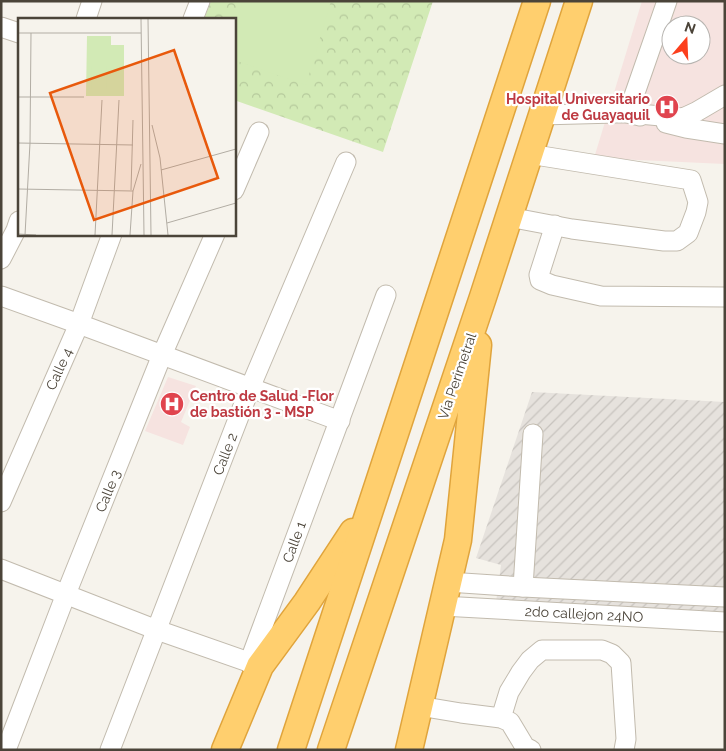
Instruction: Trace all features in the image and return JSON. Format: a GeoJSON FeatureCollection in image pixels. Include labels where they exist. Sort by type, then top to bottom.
{"type":"FeatureCollection","features":[{"type":"Feature","properties":{"kind":"highway"},"geometry":{"type":"LineString","coordinates":[[291,750],[537,1]]}},
{"type":"Feature","properties":{"kind":"highway","name":"Vía Perimetral"},"geometry":{"type":"LineString","coordinates":[[331,750],[484,297],[579,1]]}},
{"type":"Feature","properties":{"kind":"highway"},"geometry":{"type":"LineString","coordinates":[[409,750],[458,540],[484,297]]}},
{"type":"Feature","properties":{"kind":"highway"},"geometry":{"type":"LineString","coordinates":[[225,750],[255,664],[307,602],[373,502]]}},
{"type":"Feature","properties":{"kind":"street"},"geometry":{"type":"LineString","coordinates":[[86,18],[92,1]]}},
{"type":"Feature","properties":{"kind":"street"},"geometry":{"type":"LineString","coordinates":[[193,18],[200,1]]}},
{"type":"Feature","properties":{"kind":"street"},"geometry":{"type":"LineString","coordinates":[[628,113],[667,1]]}},
{"type":"Feature","properties":{"kind":"street"},"geometry":{"type":"LineString","coordinates":[[1,26],[18,33]]}},
{"type":"Feature","properties":{"kind":"street"},"geometry":{"type":"LineString","coordinates":[[541,115],[628,113],[683,118],[725,95]]}},
{"type":"Feature","properties":{"kind":"street"},"geometry":{"type":"LineString","coordinates":[[628,113],[686,128],[725,134]]}},
{"type":"Feature","properties":{"kind":"street"},"geometry":{"type":"LineString","coordinates":[[235,188],[258,132]]}},
{"type":"Feature","properties":{"kind":"street"},"geometry":{"type":"LineString","coordinates":[[509,217],[554,226],[655,240],[677,241],[688,233],[696,212],[698,202],[691,180],[529,154]]}},
{"type":"Feature","properties":{"kind":"street","name":"Calle 2"},"geometry":{"type":"LineString","coordinates":[[110,750],[250,388],[346,162]]}},
{"type":"Feature","properties":{"kind":"street"},"geometry":{"type":"LineString","coordinates":[[1,259],[18,224]]}},
{"type":"Feature","properties":{"kind":"street"},"geometry":{"type":"LineString","coordinates":[[554,226],[539,275],[540,280],[552,285],[601,296],[725,297]]}},
{"type":"Feature","properties":{"kind":"street","name":"Calle 4"},"geometry":{"type":"LineString","coordinates":[[1,502],[79,324],[112,235]]}},
{"type":"Feature","properties":{"kind":"street","name":"Calle 3"},"geometry":{"type":"LineString","coordinates":[[6,750],[162,355],[215,235]]}},
{"type":"Feature","properties":{"kind":"street","name":"Calle 1"},"geometry":{"type":"LineString","coordinates":[[255,664],[386,295]]}},
{"type":"Feature","properties":{"kind":"street"},"geometry":{"type":"LineString","coordinates":[[1,296],[340,421]]}},
{"type":"Feature","properties":{"kind":"street"},"geometry":{"type":"LineString","coordinates":[[523,587],[533,434]]}},
{"type":"Feature","properties":{"kind":"street"},"geometry":{"type":"LineString","coordinates":[[1,569],[157,630],[255,664]]}},
{"type":"Feature","properties":{"kind":"street"},"geometry":{"type":"LineString","coordinates":[[445,594],[523,587],[725,598]]}},
{"type":"Feature","properties":{"kind":"street","name":"2do callejon 24NO"},"geometry":{"type":"LineString","coordinates":[[445,594],[725,622]]}},
{"type":"Feature","properties":{"kind":"street"},"geometry":{"type":"LineString","coordinates":[[501,718],[509,692],[521,672],[530,660],[542,650],[602,650],[612,654],[621,663],[626,739],[624,750]]}},
{"type":"Feature","properties":{"kind":"street"},"geometry":{"type":"LineString","coordinates":[[419,706],[501,718],[510,722],[525,746],[531,750]]}},
{"type":"Feature","properties":{"kind":"shaded area","name":"Hospital Universitario de Guayaquil"},"geometry":{"type":"Polygon","coordinates":[[[642,1],[725,1],[725,164],[594,158],[642,1]]]}},
{"type":"Feature","properties":{"kind":"shaded area","name":"Centro de Salud -Flor de bastión 3 - MSP"},"geometry":{"type":"Polygon","coordinates":[[[168,377],[196,386],[181,422],[190,427],[183,445],[145,431],[168,377]]]}},
{"type":"Feature","properties":{"kind":"shaded area"},"geometry":{"type":"Polygon","coordinates":[[[532,392],[725,402],[725,616],[496,602],[501,565],[476,558],[532,392]]]}},
{"type":"Feature","properties":{"kind":"green space"},"geometry":{"type":"Polygon","coordinates":[[[211,1],[433,1],[383,152],[235,100],[235,18],[204,18],[211,1]]]}},
{"type":"Feature","properties":{"kind":"green space"},"geometry":{"type":"Polygon","coordinates":[[[243,1],[331,1],[306,85],[235,60],[235,27],[243,1]]]}},
{"type":"Feature","properties":{"kind":"place","name":"Hospital Universitario de Guayaquil"},"geometry":{"type":"Point","coordinates":[667,107]}},
{"type":"Feature","properties":{"kind":"place","name":"Centro de Salud -Flor de bastión 3 - MSP"},"geometry":{"type":"Point","coordinates":[172,404]}}]}
